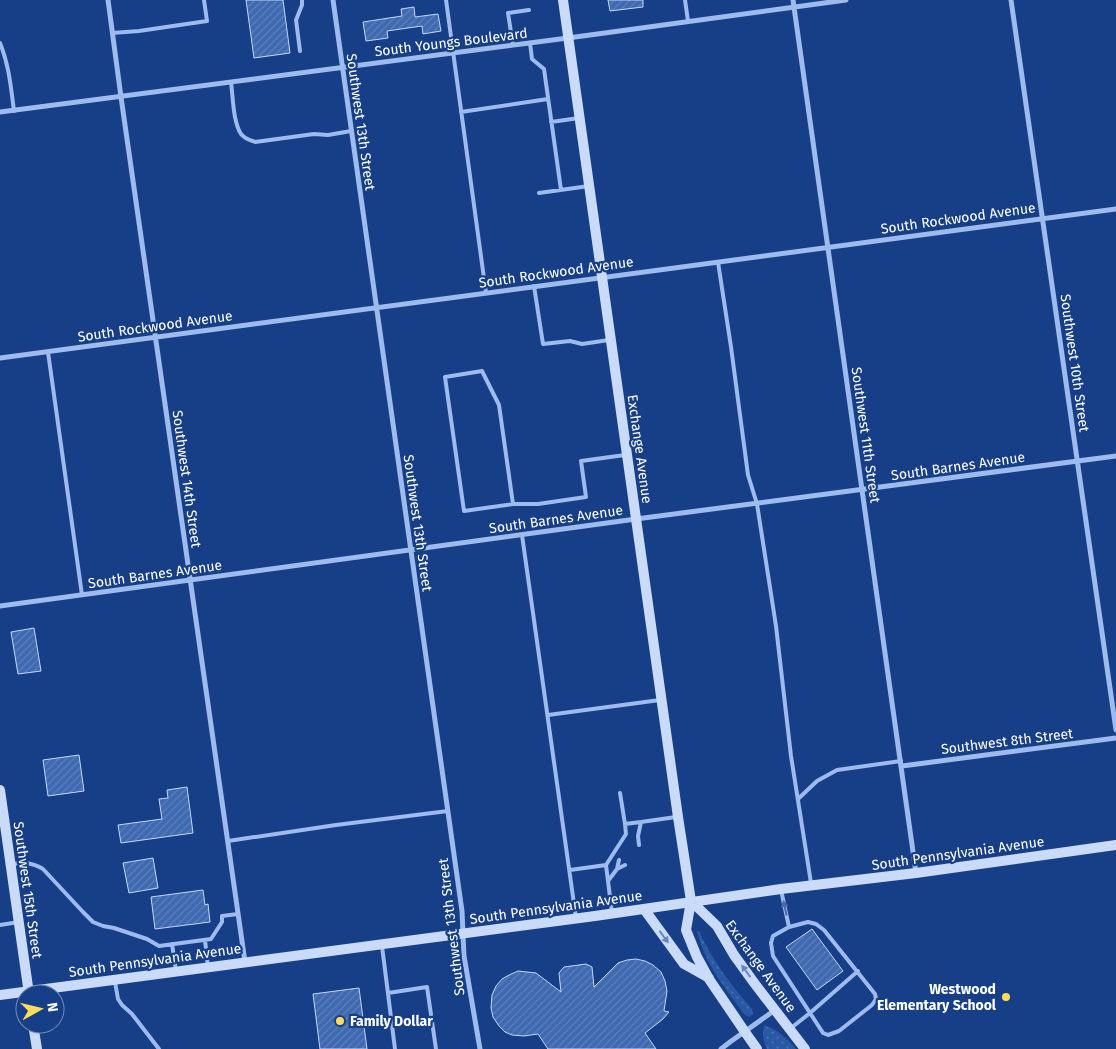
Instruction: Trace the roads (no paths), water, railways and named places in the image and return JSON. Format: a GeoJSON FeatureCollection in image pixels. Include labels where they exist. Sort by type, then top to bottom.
{"type":"FeatureCollection","features":[{"type":"Feature","properties":{"kind":"main road","name":"Exchange Avenue"},"geometry":{"type":"LineString","coordinates":[[563,0],[691,902],[686,930],[710,979],[757,1049]]}},
{"type":"Feature","properties":{"kind":"main road","name":"Southwest 15th Street"},"geometry":{"type":"LineString","coordinates":[[0,790],[4,842],[10,865],[28,984]]}},
{"type":"Feature","properties":{"kind":"main road","name":"South Pennsylvania Avenue"},"geometry":{"type":"LineString","coordinates":[[65,987],[1116,846]]}},
{"type":"Feature","properties":{"kind":"main road","name":"Exchange Avenue"},"geometry":{"type":"LineString","coordinates":[[691,902],[716,926],[734,955],[805,1049]]}},
{"type":"Feature","properties":{"kind":"main road"},"geometry":{"type":"LineString","coordinates":[[644,908],[684,964],[710,979]]}},
{"type":"Feature","properties":{"kind":"main road","name":"South Pennsylvania Avenue"},"geometry":{"type":"LineString","coordinates":[[0,995],[15,993]]}},
{"type":"Feature","properties":{"kind":"main road"},"geometry":{"type":"LineString","coordinates":[[35,1034],[37,1049]]}},
{"type":"Feature","properties":{"kind":"street","name":"Southwest 14th Street"},"geometry":{"type":"LineString","coordinates":[[108,0],[244,962]]}},
{"type":"Feature","properties":{"kind":"street","name":"Southwest 13th Street"},"geometry":{"type":"LineString","coordinates":[[333,0],[462,911],[464,956],[479,1049]]}},
{"type":"Feature","properties":{"kind":"street","name":"Southwest 11th Street"},"geometry":{"type":"LineString","coordinates":[[793,0],[916,873]]}},
{"type":"Feature","properties":{"kind":"street","name":"South Youngs Boulevard"},"geometry":{"type":"LineString","coordinates":[[0,112],[846,0]]}},
{"type":"Feature","properties":{"kind":"street","name":"Southwest 10th Street"},"geometry":{"type":"LineString","coordinates":[[1010,0],[1116,730]]}},
{"type":"Feature","properties":{"kind":"street","name":"South Rockwood Avenue"},"geometry":{"type":"LineString","coordinates":[[0,358],[1116,209]]}},
{"type":"Feature","properties":{"kind":"street","name":"South Barnes Avenue"},"geometry":{"type":"LineString","coordinates":[[0,606],[636,519],[1116,456]]}},
{"type":"Feature","properties":{"kind":"street","name":"Southwest 8th Street"},"geometry":{"type":"LineString","coordinates":[[902,763],[1116,738]]}},
{"type":"Feature","properties":{"kind":"street"},"geometry":{"type":"LineString","coordinates":[[722,1049],[775,1010]]}},
{"type":"Feature","properties":{"kind":"lane"},"geometry":{"type":"LineString","coordinates":[[112,33],[207,21],[204,0]]}},
{"type":"Feature","properties":{"kind":"lane"},"geometry":{"type":"LineString","coordinates":[[300,51],[296,20],[302,0]]}},
{"type":"Feature","properties":{"kind":"lane"},"geometry":{"type":"LineString","coordinates":[[446,0],[486,293]]}},
{"type":"Feature","properties":{"kind":"lane"},"geometry":{"type":"LineString","coordinates":[[685,0],[688,21]]}},
{"type":"Feature","properties":{"kind":"lane"},"geometry":{"type":"LineString","coordinates":[[512,45],[508,12],[529,10]]}},
{"type":"Feature","properties":{"kind":"lane"},"geometry":{"type":"LineString","coordinates":[[0,43],[5,55],[14,111]]}},
{"type":"Feature","properties":{"kind":"lane"},"geometry":{"type":"LineString","coordinates":[[530,43],[532,59],[544,69],[561,190]]}},
{"type":"Feature","properties":{"kind":"lane"},"geometry":{"type":"LineString","coordinates":[[231,82],[238,127],[246,139],[255,142],[351,131]]}},
{"type":"Feature","properties":{"kind":"lane"},"geometry":{"type":"LineString","coordinates":[[462,112],[548,99]]}},
{"type":"Feature","properties":{"kind":"lane"},"geometry":{"type":"LineString","coordinates":[[551,122],[580,118]]}},
{"type":"Feature","properties":{"kind":"lane"},"geometry":{"type":"LineString","coordinates":[[539,193],[589,186]]}},
{"type":"Feature","properties":{"kind":"lane"},"geometry":{"type":"LineString","coordinates":[[718,262],[748,475],[757,504],[776,626],[791,756],[811,886]]}},
{"type":"Feature","properties":{"kind":"lane"},"geometry":{"type":"LineString","coordinates":[[534,286],[543,344],[570,341],[582,344],[611,340]]}},
{"type":"Feature","properties":{"kind":"lane"},"geometry":{"type":"LineString","coordinates":[[48,352],[82,595]]}},
{"type":"Feature","properties":{"kind":"lane"},"geometry":{"type":"LineString","coordinates":[[513,504],[499,405],[482,371],[445,377],[464,511],[586,497],[581,461],[627,454]]}},
{"type":"Feature","properties":{"kind":"lane"},"geometry":{"type":"LineString","coordinates":[[522,535],[576,918]]}},
{"type":"Feature","properties":{"kind":"lane"},"geometry":{"type":"LineString","coordinates":[[548,715],[662,699]]}},
{"type":"Feature","properties":{"kind":"lane"},"geometry":{"type":"LineString","coordinates":[[798,799],[817,781],[837,770],[902,763]]}},
{"type":"Feature","properties":{"kind":"lane"},"geometry":{"type":"LineString","coordinates":[[612,913],[606,865],[626,834],[620,793]]}},
{"type":"Feature","properties":{"kind":"lane"},"geometry":{"type":"LineString","coordinates":[[228,840],[448,811]]}},
{"type":"Feature","properties":{"kind":"lane"},"geometry":{"type":"LineString","coordinates":[[625,824],[678,817]]}},
{"type":"Feature","properties":{"kind":"lane"},"geometry":{"type":"LineString","coordinates":[[639,845],[638,836],[641,822]]}},
{"type":"Feature","properties":{"kind":"lane"},"geometry":{"type":"LineString","coordinates":[[632,840],[638,836]]}},
{"type":"Feature","properties":{"kind":"lane"},"geometry":{"type":"LineString","coordinates":[[608,881],[617,869],[619,860]]}},
{"type":"Feature","properties":{"kind":"lane"},"geometry":{"type":"LineString","coordinates":[[10,865],[34,864],[42,869],[93,922],[147,939],[159,946],[211,939],[222,922],[222,916],[238,914]]}},
{"type":"Feature","properties":{"kind":"lane"},"geometry":{"type":"LineString","coordinates":[[570,870],[606,865]]}},
{"type":"Feature","properties":{"kind":"lane"},"geometry":{"type":"LineString","coordinates":[[617,869],[625,866]]}},
{"type":"Feature","properties":{"kind":"lane"},"geometry":{"type":"LineString","coordinates":[[780,890],[789,927]]}},
{"type":"Feature","properties":{"kind":"lane"},"geometry":{"type":"LineString","coordinates":[[0,925],[19,922]]}},
{"type":"Feature","properties":{"kind":"lane"},"geometry":{"type":"LineString","coordinates":[[808,922],[816,924],[824,930],[858,971],[875,994],[876,999],[872,1005],[839,1031],[828,1035],[823,1033],[773,956],[771,943],[773,936],[789,927],[808,922]]}},
{"type":"Feature","properties":{"kind":"lane"},"geometry":{"type":"LineString","coordinates":[[205,940],[208,967]]}},
{"type":"Feature","properties":{"kind":"lane"},"geometry":{"type":"LineString","coordinates":[[172,944],[176,971]]}},
{"type":"Feature","properties":{"kind":"lane"},"geometry":{"type":"LineString","coordinates":[[382,944],[396,1049]]}},
{"type":"Feature","properties":{"kind":"lane"},"geometry":{"type":"LineString","coordinates":[[790,1029],[858,971]]}},
{"type":"Feature","properties":{"kind":"lane"},"geometry":{"type":"LineString","coordinates":[[115,980],[118,998],[159,1049]]}},
{"type":"Feature","properties":{"kind":"lane"},"geometry":{"type":"LineString","coordinates":[[388,993],[427,987],[436,1049]]}},
{"type":"Feature","properties":{"kind":"place","name":"Westwood Elementary School"},"geometry":{"type":"Point","coordinates":[1006,997]}},
{"type":"Feature","properties":{"kind":"place","name":"Family Dollar"},"geometry":{"type":"Point","coordinates":[340,1021]}}]}
